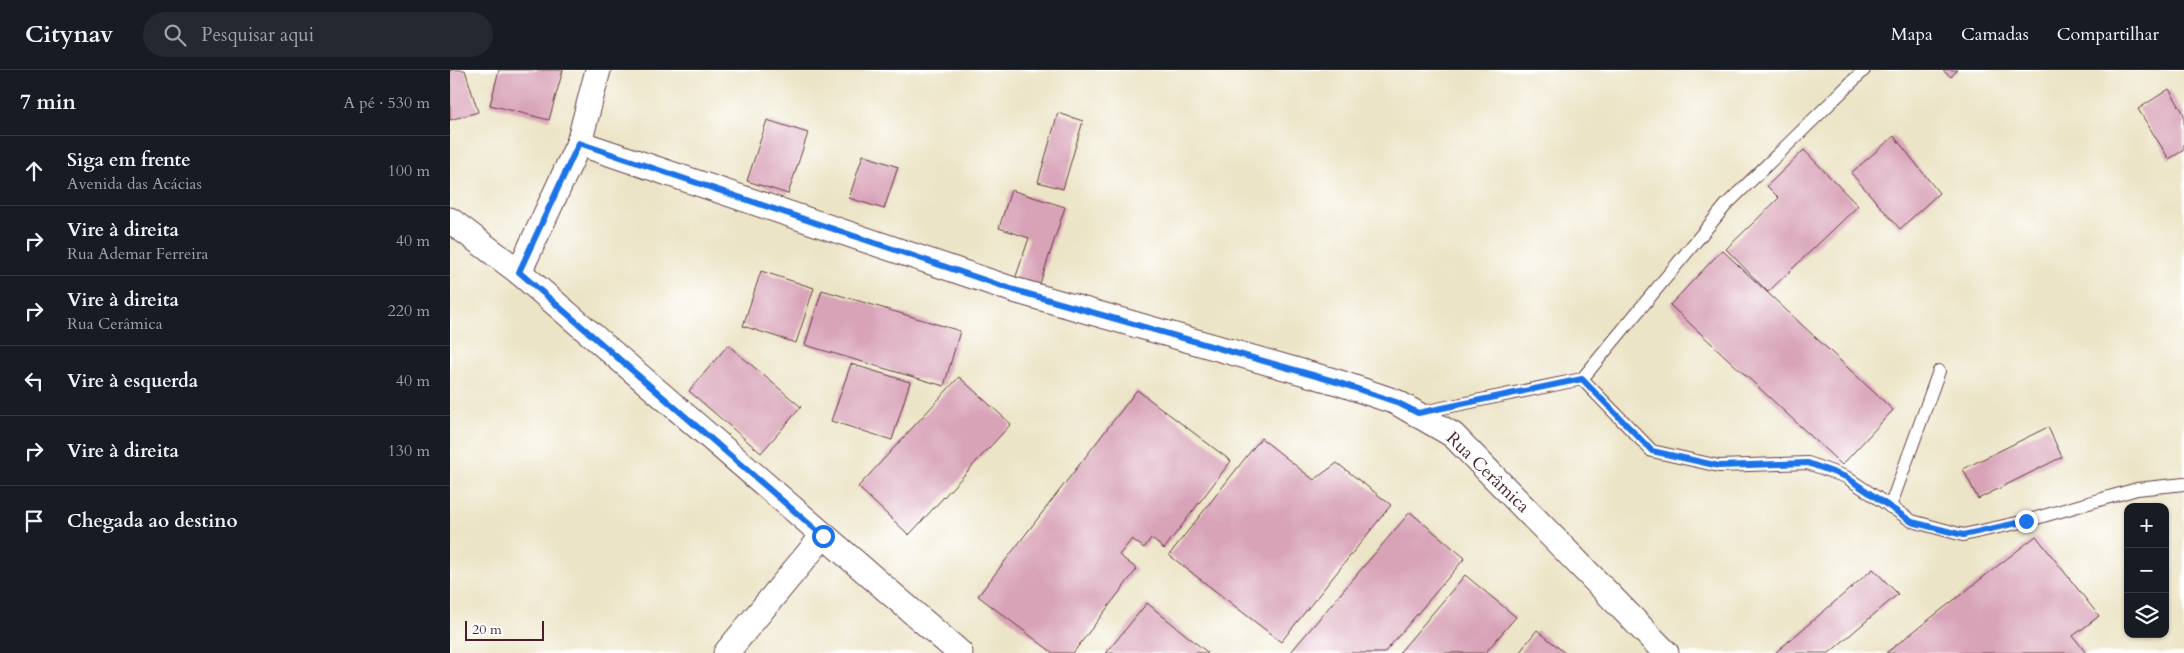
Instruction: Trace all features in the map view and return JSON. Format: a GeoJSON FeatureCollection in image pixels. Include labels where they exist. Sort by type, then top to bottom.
{"type":"FeatureCollection","features":[{"type":"Feature","properties":{"kind":"street"},"geometry":{"type":"LineString","coordinates":[[519,272],[579,143],[598,70]]}},
{"type":"Feature","properties":{"kind":"street","name":"Rua Cerâmica"},"geometry":{"type":"LineString","coordinates":[[579,143],[1014,290],[1337,382],[1396,402],[1418,413],[1453,435],[1666,653]]}},
{"type":"Feature","properties":{"kind":"street"},"geometry":{"type":"LineString","coordinates":[[450,220],[519,272],[960,653]]}},
{"type":"Feature","properties":{"kind":"street"},"geometry":{"type":"LineString","coordinates":[[726,653],[823,536]]}},
{"type":"Feature","properties":{"kind":"lane"},"geometry":{"type":"LineString","coordinates":[[1418,413],[1582,379],[1726,204],[1864,70]]}},
{"type":"Feature","properties":{"kind":"lane"},"geometry":{"type":"LineString","coordinates":[[1890,507],[1939,371]]}},
{"type":"Feature","properties":{"kind":"lane"},"geometry":{"type":"LineString","coordinates":[[1582,379],[1652,451],[1719,466],[1808,463],[1846,477],[1912,522],[1963,535],[2026,521],[2137,489],[2184,484]]}},
{"type":"Feature","properties":{"kind":"building"},"geometry":{"type":"Polygon","coordinates":[[[450,70],[465,70],[478,112],[450,120],[450,70]]]}},
{"type":"Feature","properties":{"kind":"building"},"geometry":{"type":"Polygon","coordinates":[[[499,70],[563,70],[549,120],[490,105],[499,70]]]}},
{"type":"Feature","properties":{"kind":"building"},"geometry":{"type":"Polygon","coordinates":[[[1942,70],[1957,70],[1951,77],[1942,70]]]}},
{"type":"Feature","properties":{"kind":"building"},"geometry":{"type":"Polygon","coordinates":[[[2169,89],[2184,114],[2184,150],[2169,159],[2138,109],[2169,89]]]}},
{"type":"Feature","properties":{"kind":"building"},"geometry":{"type":"Polygon","coordinates":[[[1058,113],[1083,121],[1063,189],[1038,182],[1058,113]]]}},
{"type":"Feature","properties":{"kind":"building"},"geometry":{"type":"Polygon","coordinates":[[[767,120],[808,133],[788,194],[747,181],[767,120]]]}},
{"type":"Feature","properties":{"kind":"building"},"geometry":{"type":"Polygon","coordinates":[[[1894,136],[1939,193],[1900,229],[1851,173],[1894,136]]]}},
{"type":"Feature","properties":{"kind":"building"},"geometry":{"type":"Polygon","coordinates":[[[1804,150],[1858,206],[1768,292],[1726,249],[1779,198],[1767,186],[1804,150]]]}},
{"type":"Feature","properties":{"kind":"building"},"geometry":{"type":"Polygon","coordinates":[[[863,155],[898,167],[884,209],[849,198],[863,155]]]}},
{"type":"Feature","properties":{"kind":"building"},"geometry":{"type":"Polygon","coordinates":[[[1011,190],[1065,207],[1038,290],[1014,282],[1029,238],[999,228],[1011,190]]]}},
{"type":"Feature","properties":{"kind":"building"},"geometry":{"type":"Polygon","coordinates":[[[1722,250],[1893,410],[1842,465],[1670,305],[1722,250]]]}},
{"type":"Feature","properties":{"kind":"building"},"geometry":{"type":"Polygon","coordinates":[[[761,271],[814,288],[796,343],[743,326],[761,271]]]}},
{"type":"Feature","properties":{"kind":"building"},"geometry":{"type":"Polygon","coordinates":[[[822,290],[960,331],[944,386],[805,345],[822,290]]]}},
{"type":"Feature","properties":{"kind":"building"},"geometry":{"type":"Polygon","coordinates":[[[728,345],[801,407],[761,453],[689,391],[728,345]]]}},
{"type":"Feature","properties":{"kind":"building"},"geometry":{"type":"Polygon","coordinates":[[[851,364],[910,382],[892,440],[831,421],[851,364]]]}},
{"type":"Feature","properties":{"kind":"building"},"geometry":{"type":"Polygon","coordinates":[[[959,377],[1011,424],[909,535],[858,487],[959,377]]]}},
{"type":"Feature","properties":{"kind":"building"},"geometry":{"type":"Polygon","coordinates":[[[1137,390],[1231,461],[1164,549],[1151,538],[1144,548],[1132,539],[1119,555],[1137,569],[1073,653],[1053,653],[978,596],[1137,390]]]}},
{"type":"Feature","properties":{"kind":"building"},"geometry":{"type":"Polygon","coordinates":[[[2048,427],[2062,457],[1978,499],[1963,469],[2048,427]]]}},
{"type":"Feature","properties":{"kind":"building"},"geometry":{"type":"Polygon","coordinates":[[[1261,438],[1314,480],[1337,463],[1391,505],[1281,642],[1169,555],[1261,438]]]}},
{"type":"Feature","properties":{"kind":"building"},"geometry":{"type":"Polygon","coordinates":[[[1410,512],[1465,558],[1384,653],[1290,653],[1410,512]]]}},
{"type":"Feature","properties":{"kind":"building"},"geometry":{"type":"Polygon","coordinates":[[[2036,536],[2099,616],[2073,636],[2086,653],[1886,653],[2036,536]]]}},
{"type":"Feature","properties":{"kind":"building"},"geometry":{"type":"Polygon","coordinates":[[[1873,569],[1898,594],[1829,653],[1775,653],[1873,569]]]}},
{"type":"Feature","properties":{"kind":"building"},"geometry":{"type":"Polygon","coordinates":[[[1465,575],[1516,617],[1485,653],[1399,653],[1465,575]]]}},
{"type":"Feature","properties":{"kind":"building"},"geometry":{"type":"Polygon","coordinates":[[[1147,603],[1208,653],[1106,653],[1147,603]]]}},
{"type":"Feature","properties":{"kind":"building"},"geometry":{"type":"Polygon","coordinates":[[[1537,630],[1565,653],[1519,653],[1537,630]]]}},
{"type":"Feature","properties":{"kind":"route"},"geometry":{"type":"LineString","coordinates":[[823,536],[519,272],[579,143],[1014,290],[1337,382],[1396,402],[1418,413],[1582,379],[1652,451],[1719,466],[1808,463],[1846,477],[1912,522],[1963,535],[2026,521]]}}]}
